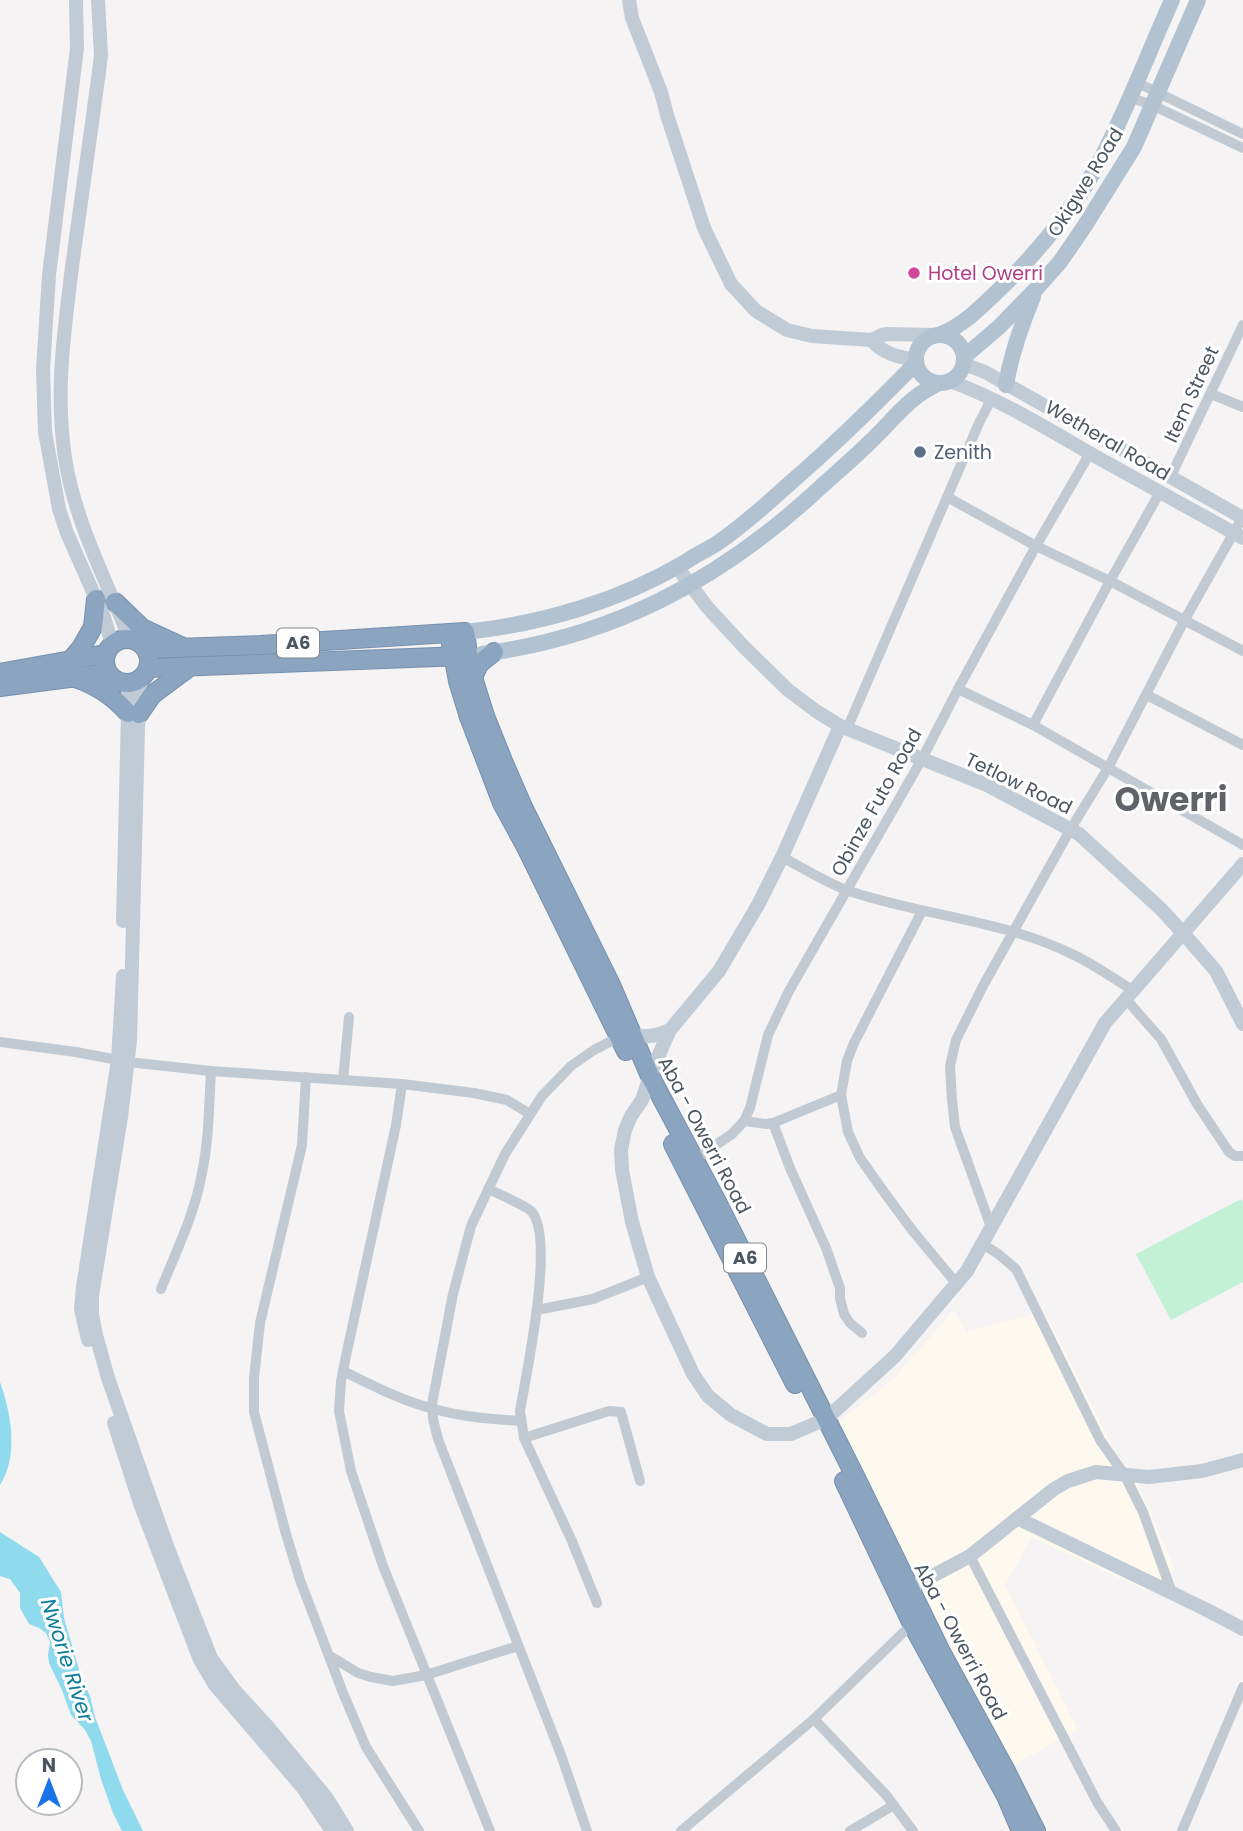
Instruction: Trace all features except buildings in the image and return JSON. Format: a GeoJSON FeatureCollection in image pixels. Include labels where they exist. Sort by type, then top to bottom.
{"type":"FeatureCollection","features":[{"type":"Feature","properties":{"kind":"highway"},"geometry":{"type":"LineString","coordinates":[[71,669],[93,627],[96,599]]}},
{"type":"Feature","properties":{"kind":"highway"},"geometry":{"type":"LineString","coordinates":[[115,602],[142,628],[184,647]]}},
{"type":"Feature","properties":{"kind":"highway","name":"A6"},"geometry":{"type":"LineString","coordinates":[[146,649],[457,633]]}},
{"type":"Feature","properties":{"kind":"highway","name":"Aba - Owerri Road"},"geometry":{"type":"LineString","coordinates":[[457,633],[466,679],[469,717],[502,803],[625,1035],[647,1084],[821,1422]]}},
{"type":"Feature","properties":{"kind":"highway"},"geometry":{"type":"LineString","coordinates":[[0,687],[71,669],[124,639],[142,644],[146,649],[149,661],[145,673]]}},
{"type":"Feature","properties":{"kind":"highway"},"geometry":{"type":"LineString","coordinates":[[261,645],[262,664]]}},
{"type":"Feature","properties":{"kind":"highway"},"geometry":{"type":"LineString","coordinates":[[107,673],[104,661],[109,649]]}},
{"type":"Feature","properties":{"kind":"highway"},"geometry":{"type":"LineString","coordinates":[[430,658],[443,662],[466,679],[494,652]]}},
{"type":"Feature","properties":{"kind":"highway","name":"A6"},"geometry":{"type":"LineString","coordinates":[[123,683],[130,683],[145,673],[191,666],[461,656]]}},
{"type":"Feature","properties":{"kind":"highway"},"geometry":{"type":"LineString","coordinates":[[71,669],[134,714],[152,695],[191,666]]}},
{"type":"Feature","properties":{"kind":"highway"},"geometry":{"type":"LineString","coordinates":[[0,673],[71,669],[107,673],[123,683]]}},
{"type":"Feature","properties":{"kind":"highway","name":"Aba - Owerri Road"},"geometry":{"type":"LineString","coordinates":[[647,1084],[694,1160],[821,1422],[847,1486],[1000,1774],[1021,1831]]}},
{"type":"Feature","properties":{"kind":"highway","name":"Aba - Owerri Road"},"geometry":{"type":"LineString","coordinates":[[903,1592],[912,1624],[1036,1831]]}},
{"type":"Feature","properties":{"kind":"main road"},"geometry":{"type":"LineString","coordinates":[[76,0],[77,48],[49,275],[43,403],[49,459],[60,509],[67,533],[96,599],[109,649]]}},
{"type":"Feature","properties":{"kind":"main road"},"geometry":{"type":"LineString","coordinates":[[98,0],[99,72],[64,325],[60,394],[65,461],[72,489],[94,556],[130,639]]}},
{"type":"Feature","properties":{"kind":"main road"},"geometry":{"type":"LineString","coordinates":[[461,656],[542,643],[634,613],[694,583],[772,529],[917,396],[957,377],[965,360],[963,348],[958,341],[938,334],[888,334],[872,340],[812,336],[787,330],[757,311],[731,284],[704,228],[661,92],[632,18],[629,0]]}},
{"type":"Feature","properties":{"kind":"main road"},"geometry":{"type":"LineString","coordinates":[[945,382],[933,382],[922,375],[916,361],[918,349],[924,340],[956,328],[1034,255],[1090,178],[1109,144],[1172,0]]}},
{"type":"Feature","properties":{"kind":"main road","name":"Okigwe Road"},"geometry":{"type":"LineString","coordinates":[[965,360],[1060,262],[1105,194],[1134,147],[1198,0]]}},
{"type":"Feature","properties":{"kind":"main road"},"geometry":{"type":"LineString","coordinates":[[1006,384],[1019,332],[1036,289]]}},
{"type":"Feature","properties":{"kind":"main road"},"geometry":{"type":"LineString","coordinates":[[872,340],[882,350],[916,361]]}},
{"type":"Feature","properties":{"kind":"main road","name":"Wetheral Road"},"geometry":{"type":"LineString","coordinates":[[965,360],[1243,518]]}},
{"type":"Feature","properties":{"kind":"main road"},"geometry":{"type":"LineString","coordinates":[[457,633],[516,625],[562,614],[638,587],[718,543],[767,504],[848,432],[916,361]]}},
{"type":"Feature","properties":{"kind":"main road","name":"Wetheral Road"},"geometry":{"type":"LineString","coordinates":[[945,382],[992,398],[1239,536]]}},
{"type":"Feature","properties":{"kind":"main road","name":"Tetlow Road"},"geometry":{"type":"LineString","coordinates":[[682,564],[708,608],[788,690],[843,727],[987,785],[1079,835],[1152,900],[1216,971],[1243,1024]]}},
{"type":"Feature","properties":{"kind":"main road"},"geometry":{"type":"LineString","coordinates":[[145,673],[134,714],[131,1018],[81,1310],[97,1374],[141,1506],[200,1660],[215,1685],[303,1788],[332,1831]]}},
{"type":"Feature","properties":{"kind":"main road"},"geometry":{"type":"LineString","coordinates":[[123,683],[128,686],[134,714]]}},
{"type":"Feature","properties":{"kind":"main road"},"geometry":{"type":"LineString","coordinates":[[843,727],[758,905],[719,971],[670,1030],[642,1100],[625,1130],[621,1150],[632,1222],[648,1277],[693,1374],[708,1396],[731,1415],[767,1434],[790,1434],[821,1422],[895,1356],[967,1271],[1105,1023],[1243,863]]}},
{"type":"Feature","properties":{"kind":"main road"},"geometry":{"type":"LineString","coordinates":[[625,1035],[646,1037],[670,1030]]}},
{"type":"Feature","properties":{"kind":"main road"},"geometry":{"type":"LineString","coordinates":[[123,1061],[92,1296],[96,1335],[117,1406],[211,1658],[235,1691],[326,1797],[347,1831]]}},
{"type":"Feature","properties":{"kind":"main road"},"geometry":{"type":"LineString","coordinates":[[903,1592],[970,1556],[1054,1489],[1068,1481],[1096,1472],[1149,1477],[1202,1471],[1243,1460]]}},
{"type":"Feature","properties":{"kind":"main road"},"geometry":{"type":"LineString","coordinates":[[1017,1518],[1243,1629]]}},
{"type":"Feature","properties":{"kind":"street"},"geometry":{"type":"LineString","coordinates":[[1133,89],[1243,148]]}},
{"type":"Feature","properties":{"kind":"street"},"geometry":{"type":"LineString","coordinates":[[1133,89],[1243,134]]}},
{"type":"Feature","properties":{"kind":"street","name":"Item Street"},"geometry":{"type":"LineString","coordinates":[[1170,478],[1243,325]]}},
{"type":"Feature","properties":{"kind":"street"},"geometry":{"type":"LineString","coordinates":[[1211,394],[1243,407]]}},
{"type":"Feature","properties":{"kind":"street"},"geometry":{"type":"LineString","coordinates":[[843,727],[992,398]]}},
{"type":"Feature","properties":{"kind":"street","name":"Obinze Futo Road"},"geometry":{"type":"LineString","coordinates":[[744,1121],[750,1108],[768,1035],[789,991],[922,759],[958,688],[1090,453]]}},
{"type":"Feature","properties":{"kind":"street"},"geometry":{"type":"LineString","coordinates":[[1033,725],[1160,492]]}},
{"type":"Feature","properties":{"kind":"street"},"geometry":{"type":"LineString","coordinates":[[947,496],[1037,546],[1243,651]]}},
{"type":"Feature","properties":{"kind":"street"},"geometry":{"type":"LineString","coordinates":[[991,1227],[955,1127],[950,1066],[956,1040],[1070,830],[1108,768],[1184,621],[1239,536],[1243,518]]}},
{"type":"Feature","properties":{"kind":"street"},"geometry":{"type":"LineString","coordinates":[[958,688],[1033,725],[1243,845]]}},
{"type":"Feature","properties":{"kind":"street"},"geometry":{"type":"LineString","coordinates":[[1147,695],[1243,745]]}},
{"type":"Feature","properties":{"kind":"street"},"geometry":{"type":"LineString","coordinates":[[782,857],[846,891],[1013,933],[1075,955],[1129,994],[1161,1040],[1197,1104],[1229,1152],[1235,1156],[1243,1156]]}},
{"type":"Feature","properties":{"kind":"street"},"geometry":{"type":"LineString","coordinates":[[922,911],[854,1043],[847,1061],[841,1095],[848,1132],[860,1158],[912,1230],[956,1283]]}},
{"type":"Feature","properties":{"kind":"street"},"geometry":{"type":"LineString","coordinates":[[343,1080],[349,1017]]}},
{"type":"Feature","properties":{"kind":"street"},"geometry":{"type":"LineString","coordinates":[[587,1831],[561,1755],[438,1439],[432,1409],[453,1294],[471,1226],[505,1154],[542,1096],[570,1066],[625,1035]]}},
{"type":"Feature","properties":{"kind":"street"},"geometry":{"type":"LineString","coordinates":[[0,1042],[211,1071],[402,1084],[491,1096],[507,1100],[530,1114]]}},
{"type":"Feature","properties":{"kind":"street"},"geometry":{"type":"LineString","coordinates":[[161,1289],[191,1212],[202,1175],[211,1071]]}},
{"type":"Feature","properties":{"kind":"street"},"geometry":{"type":"LineString","coordinates":[[306,1077],[302,1145],[260,1323],[253,1394],[254,1412],[300,1580],[343,1693],[366,1747],[419,1831]]}},
{"type":"Feature","properties":{"kind":"street"},"geometry":{"type":"LineString","coordinates":[[402,1084],[343,1371],[339,1410],[351,1471],[383,1566],[490,1831]]}},
{"type":"Feature","properties":{"kind":"street"},"geometry":{"type":"LineString","coordinates":[[694,1160],[732,1134],[744,1121],[773,1123],[841,1095]]}},
{"type":"Feature","properties":{"kind":"street"},"geometry":{"type":"LineString","coordinates":[[773,1123],[789,1168],[826,1248],[840,1288],[844,1314],[862,1333]]}},
{"type":"Feature","properties":{"kind":"street"},"geometry":{"type":"LineString","coordinates":[[488,1189],[531,1211],[540,1229],[540,1280],[520,1411],[521,1421],[524,1438],[571,1539],[597,1603]]}},
{"type":"Feature","properties":{"kind":"street"},"geometry":{"type":"LineString","coordinates":[[982,1244],[1016,1269],[1100,1440],[1124,1475],[1143,1512],[1172,1594]]}},
{"type":"Feature","properties":{"kind":"street"},"geometry":{"type":"LineString","coordinates":[[537,1310],[593,1299],[648,1277]]}},
{"type":"Feature","properties":{"kind":"street"},"geometry":{"type":"LineString","coordinates":[[343,1371],[382,1390],[432,1409],[521,1421]]}},
{"type":"Feature","properties":{"kind":"street"},"geometry":{"type":"LineString","coordinates":[[524,1438],[609,1411],[621,1412],[639,1481]]}},
{"type":"Feature","properties":{"kind":"street"},"geometry":{"type":"LineString","coordinates":[[970,1556],[1097,1802],[1116,1831]]}},
{"type":"Feature","properties":{"kind":"street"},"geometry":{"type":"LineString","coordinates":[[681,1831],[814,1719],[912,1624]]}},
{"type":"Feature","properties":{"kind":"street"},"geometry":{"type":"LineString","coordinates":[[329,1656],[358,1672],[393,1681],[426,1675],[519,1646]]}},
{"type":"Feature","properties":{"kind":"street"},"geometry":{"type":"LineString","coordinates":[[1182,1831],[1243,1688]]}},
{"type":"Feature","properties":{"kind":"street"},"geometry":{"type":"LineString","coordinates":[[814,1719],[887,1794],[913,1831]]}},
{"type":"Feature","properties":{"kind":"street"},"geometry":{"type":"LineString","coordinates":[[850,1831],[894,1805]]}},
{"type":"Feature","properties":{"kind":"shaded area"},"geometry":{"type":"Polygon","coordinates":[[[954,1310],[967,1332],[1044,1311],[1117,1454],[1138,1484],[1175,1570],[1149,1592],[1032,1537],[1005,1585],[1078,1730],[1011,1766],[838,1422],[892,1380],[954,1310]]]}},
{"type":"Feature","properties":{"kind":"green space"},"geometry":{"type":"Polygon","coordinates":[[[1241,1199],[1243,1282],[1171,1320],[1136,1254],[1241,1199]]]}},
{"type":"Feature","properties":{"kind":"water"},"geometry":{"type":"Polygon","coordinates":[[[0,1382],[10,1420],[11,1447],[10,1461],[0,1485],[0,1382]]]}},
{"type":"Feature","properties":{"kind":"water","name":"Nworie River"},"geometry":{"type":"Polygon","coordinates":[[[0,1532],[39,1557],[61,1592],[64,1618],[95,1717],[123,1790],[143,1831],[122,1831],[113,1813],[91,1741],[71,1715],[49,1663],[50,1642],[46,1633],[29,1624],[20,1608],[20,1593],[10,1579],[0,1576],[0,1532]]]}},
{"type":"Feature","properties":{"kind":"place","name":"Hotel Owerri"},"geometry":{"type":"Point","coordinates":[914,273]}},
{"type":"Feature","properties":{"kind":"place","name":"Zenith"},"geometry":{"type":"Point","coordinates":[920,452]}},
{"type":"Feature","properties":{"kind":"district","name":"Owerri"},"geometry":{"type":"Point","coordinates":[1171,799]}}]}
